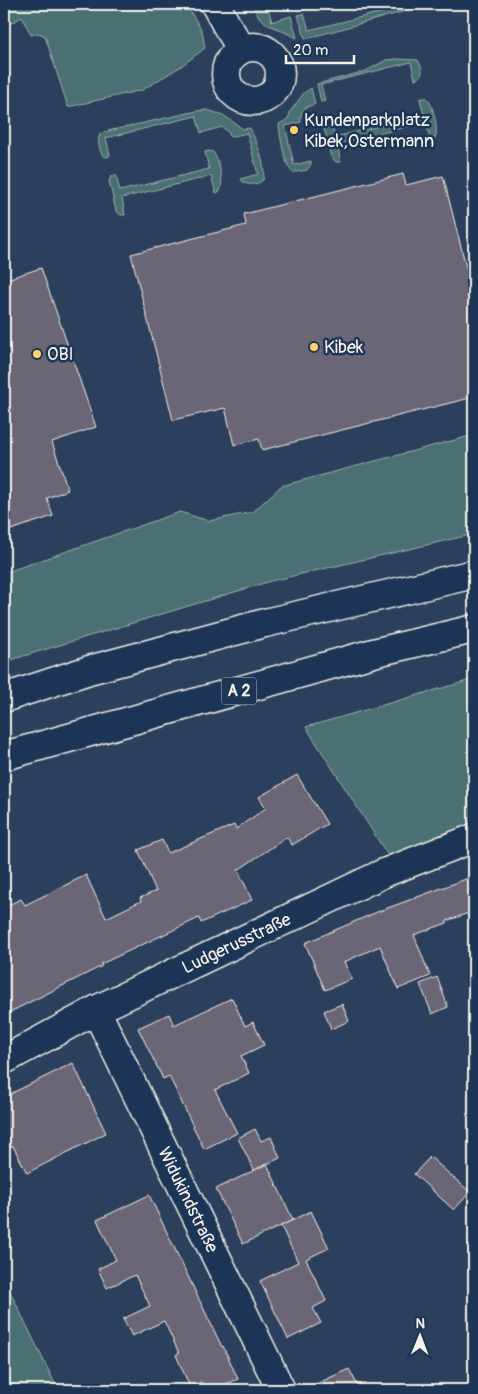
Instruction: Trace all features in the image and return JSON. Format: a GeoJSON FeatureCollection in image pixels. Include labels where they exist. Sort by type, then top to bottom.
{"type":"FeatureCollection","features":[{"type":"Feature","properties":{"kind":"main road"},"geometry":{"type":"LineString","coordinates":[[215,4],[226,26],[242,49]]}},
{"type":"Feature","properties":{"kind":"main road"},"geometry":{"type":"LineString","coordinates":[[4,698],[88,670],[265,623],[474,574]]}},
{"type":"Feature","properties":{"kind":"main road","name":"A 2"},"geometry":{"type":"LineString","coordinates":[[4,756],[377,652],[474,628]]}},
{"type":"Feature","properties":{"kind":"main road","name":"Ludgerusstraße"},"geometry":{"type":"LineString","coordinates":[[4,1060],[96,1010],[384,873],[474,838]]}},
{"type":"Feature","properties":{"kind":"main road","name":"Widukindstraße"},"geometry":{"type":"LineString","coordinates":[[96,1010],[281,1390]]}},
{"type":"Feature","properties":{"kind":"green space"},"geometry":{"type":"Polygon","coordinates":[[[4,4],[186,4],[202,31],[205,48],[180,67],[142,90],[68,107],[45,36],[39,33],[31,35],[22,17],[4,27],[4,4]]]}},
{"type":"Feature","properties":{"kind":"green space"},"geometry":{"type":"Polygon","coordinates":[[[252,4],[267,4],[272,22],[291,16],[297,38],[267,24],[259,17],[252,4]]]}},
{"type":"Feature","properties":{"kind":"green space"},"geometry":{"type":"Polygon","coordinates":[[[397,4],[406,4],[406,11],[308,38],[305,38],[298,15],[304,14],[309,30],[398,8],[397,4]]]}},
{"type":"Feature","properties":{"kind":"green space"},"geometry":{"type":"Polygon","coordinates":[[[386,60],[418,60],[422,71],[420,77],[415,79],[411,62],[321,85],[325,101],[321,102],[317,84],[366,71],[386,60]]]}},
{"type":"Feature","properties":{"kind":"green space"},"geometry":{"type":"Polygon","coordinates":[[[311,88],[315,104],[304,110],[301,114],[301,122],[285,126],[294,165],[311,161],[307,170],[292,172],[281,142],[279,124],[289,117],[290,112],[304,93],[311,88]]]}},
{"type":"Feature","properties":{"kind":"green space"},"geometry":{"type":"Polygon","coordinates":[[[427,98],[433,111],[436,123],[435,138],[430,139],[426,122],[337,144],[341,162],[336,162],[331,157],[324,128],[326,123],[330,121],[335,137],[424,115],[420,99],[427,98]]]}},
{"type":"Feature","properties":{"kind":"green space"},"geometry":{"type":"Polygon","coordinates":[[[207,110],[223,115],[243,129],[250,128],[258,146],[264,168],[263,180],[251,184],[243,182],[241,179],[258,174],[247,133],[230,137],[229,133],[222,127],[201,133],[196,116],[106,138],[110,155],[108,157],[103,156],[100,151],[100,134],[207,110]]]}},
{"type":"Feature","properties":{"kind":"green space"},"geometry":{"type":"Polygon","coordinates":[[[205,152],[213,152],[219,165],[222,182],[220,191],[216,193],[211,176],[122,198],[125,215],[121,215],[116,211],[109,181],[111,177],[116,175],[120,191],[209,169],[205,152]]]}},
{"type":"Feature","properties":{"kind":"green space"},"geometry":{"type":"Polygon","coordinates":[[[474,435],[474,534],[271,581],[4,662],[4,573],[180,512],[209,521],[253,512],[281,486],[474,435]]]}},
{"type":"Feature","properties":{"kind":"green space"},"geometry":{"type":"Polygon","coordinates":[[[474,679],[474,823],[389,857],[306,727],[474,679]]]}},
{"type":"Feature","properties":{"kind":"green space"},"geometry":{"type":"Polygon","coordinates":[[[4,1279],[58,1390],[4,1390],[4,1279]]]}},
{"type":"Feature","properties":{"kind":"building","name":"Kibek"},"geometry":{"type":"Polygon","coordinates":[[[403,174],[406,185],[443,176],[474,298],[474,397],[262,450],[259,439],[234,445],[225,408],[173,420],[131,254],[246,225],[244,214],[403,174]]]}},
{"type":"Feature","properties":{"kind":"building","name":"OBI"},"geometry":{"type":"Polygon","coordinates":[[[41,268],[96,427],[52,442],[68,490],[47,498],[53,516],[11,530],[4,508],[4,280],[41,268]]]}},
{"type":"Feature","properties":{"kind":"building"},"geometry":{"type":"Polygon","coordinates":[[[297,775],[327,824],[292,845],[287,837],[238,870],[252,900],[201,923],[199,918],[101,964],[102,966],[4,1015],[4,907],[21,899],[25,905],[86,875],[106,918],[141,901],[140,898],[156,891],[138,850],[162,840],[168,853],[234,825],[236,829],[266,808],[259,797],[297,775]]]}},
{"type":"Feature","properties":{"kind":"building"},"geometry":{"type":"Polygon","coordinates":[[[474,876],[474,911],[414,935],[430,976],[398,989],[380,946],[344,962],[352,979],[325,990],[305,943],[377,912],[474,876]]]}},
{"type":"Feature","properties":{"kind":"building"},"geometry":{"type":"Polygon","coordinates":[[[437,977],[448,1007],[432,1014],[420,984],[437,977]]]}},
{"type":"Feature","properties":{"kind":"building"},"geometry":{"type":"Polygon","coordinates":[[[232,998],[245,1026],[253,1022],[264,1045],[241,1056],[249,1073],[215,1090],[237,1133],[204,1149],[169,1076],[163,1079],[138,1028],[169,1014],[174,1025],[232,998]]]}},
{"type":"Feature","properties":{"kind":"building"},"geometry":{"type":"Polygon","coordinates":[[[342,1004],[349,1021],[331,1029],[324,1011],[342,1004]]]}},
{"type":"Feature","properties":{"kind":"building"},"geometry":{"type":"Polygon","coordinates":[[[73,1063],[106,1133],[27,1173],[13,1146],[4,1150],[4,1097],[73,1063]]]}},
{"type":"Feature","properties":{"kind":"building"},"geometry":{"type":"Polygon","coordinates":[[[255,1129],[261,1141],[271,1137],[280,1158],[254,1170],[238,1138],[255,1129]]]}},
{"type":"Feature","properties":{"kind":"building"},"geometry":{"type":"Polygon","coordinates":[[[430,1157],[470,1192],[454,1210],[414,1174],[430,1157]]]}},
{"type":"Feature","properties":{"kind":"building"},"geometry":{"type":"Polygon","coordinates":[[[267,1164],[293,1220],[243,1244],[216,1189],[267,1164]]]}},
{"type":"Feature","properties":{"kind":"building"},"geometry":{"type":"Polygon","coordinates":[[[149,1195],[238,1379],[212,1390],[205,1390],[201,1382],[190,1387],[176,1355],[179,1353],[164,1321],[132,1336],[123,1319],[150,1306],[135,1275],[107,1288],[98,1269],[116,1260],[97,1220],[149,1195]]]}},
{"type":"Feature","properties":{"kind":"building"},"geometry":{"type":"Polygon","coordinates":[[[311,1211],[329,1248],[306,1259],[326,1301],[313,1308],[321,1323],[288,1339],[260,1281],[298,1262],[281,1226],[311,1211]]]}},
{"type":"Feature","properties":{"kind":"building"},"geometry":{"type":"Polygon","coordinates":[[[349,1369],[360,1390],[303,1390],[349,1369]]]}},
{"type":"Feature","properties":{"kind":"place","name":"Kundenparkplatz Kibek,Ostermann"},"geometry":{"type":"Point","coordinates":[294,130]}},
{"type":"Feature","properties":{"kind":"place","name":"Kibek"},"geometry":{"type":"Point","coordinates":[314,347]}},
{"type":"Feature","properties":{"kind":"place","name":"OBI"},"geometry":{"type":"Point","coordinates":[37,354]}}]}
